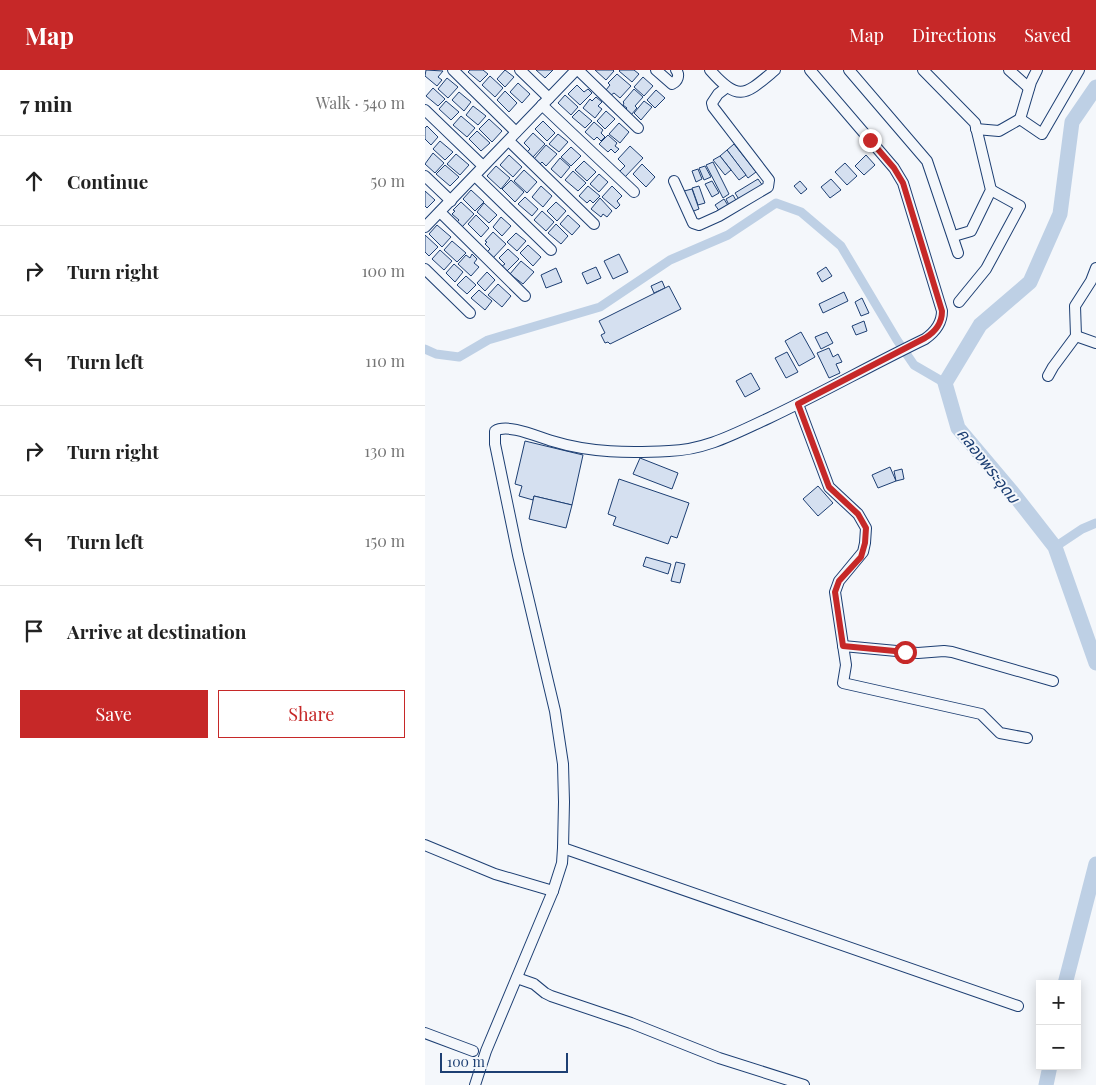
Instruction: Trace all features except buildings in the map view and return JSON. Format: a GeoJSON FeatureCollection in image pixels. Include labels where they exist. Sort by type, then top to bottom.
{"type":"FeatureCollection","features":[{"type":"Feature","properties":{"kind":"street"},"geometry":{"type":"LineString","coordinates":[[453,70],[516,132]]}},
{"type":"Feature","properties":{"kind":"street"},"geometry":{"type":"LineString","coordinates":[[520,70],[546,101],[633,192]]}},
{"type":"Feature","properties":{"kind":"street"},"geometry":{"type":"LineString","coordinates":[[425,227],[577,70],[638,128]]}},
{"type":"Feature","properties":{"kind":"street"},"geometry":{"type":"LineString","coordinates":[[655,70],[672,84],[678,78],[676,70]]}},
{"type":"Feature","properties":{"kind":"street"},"geometry":{"type":"LineString","coordinates":[[710,70],[734,92],[743,92],[753,88],[775,70]]}},
{"type":"Feature","properties":{"kind":"street"},"geometry":{"type":"LineString","coordinates":[[475,1085],[486,1051],[553,891],[563,848],[563,764],[555,711],[518,555],[495,444],[495,431],[506,427],[560,444],[600,452],[680,451],[715,443],[798,404],[919,342],[931,335],[942,319],[942,311],[903,183],[894,168],[810,70]]}},
{"type":"Feature","properties":{"kind":"street"},"geometry":{"type":"LineString","coordinates":[[849,70],[927,161],[959,253]]}},
{"type":"Feature","properties":{"kind":"street"},"geometry":{"type":"LineString","coordinates":[[923,70],[975,123],[991,190],[971,231],[954,236]]}},
{"type":"Feature","properties":{"kind":"street"},"geometry":{"type":"LineString","coordinates":[[1009,70],[1029,88]]}},
{"type":"Feature","properties":{"kind":"street"},"geometry":{"type":"LineString","coordinates":[[976,130],[999,132],[1020,119],[1029,88],[1037,70]]}},
{"type":"Feature","properties":{"kind":"street"},"geometry":{"type":"LineString","coordinates":[[1020,119],[1042,134],[1079,70]]}},
{"type":"Feature","properties":{"kind":"street"},"geometry":{"type":"LineString","coordinates":[[674,181],[693,222],[699,225],[719,216],[768,187],[769,180],[713,107],[714,99],[727,87]]}},
{"type":"Feature","properties":{"kind":"street"},"geometry":{"type":"LineString","coordinates":[[425,110],[483,166]]}},
{"type":"Feature","properties":{"kind":"street"},"geometry":{"type":"LineString","coordinates":[[509,141],[594,224]]}},
{"type":"Feature","properties":{"kind":"street"},"geometry":{"type":"LineString","coordinates":[[425,176],[451,200]]}},
{"type":"Feature","properties":{"kind":"street"},"geometry":{"type":"LineString","coordinates":[[475,176],[551,250]]}},
{"type":"Feature","properties":{"kind":"street"},"geometry":{"type":"LineString","coordinates":[[959,302],[986,269],[1020,206],[991,190]]}},
{"type":"Feature","properties":{"kind":"street"},"geometry":{"type":"LineString","coordinates":[[440,212],[525,296]]}},
{"type":"Feature","properties":{"kind":"street"},"geometry":{"type":"LineString","coordinates":[[1048,376],[1076,336],[1075,306],[1094,282],[1096,268]]}},
{"type":"Feature","properties":{"kind":"street"},"geometry":{"type":"LineString","coordinates":[[425,270],[471,313]]}},
{"type":"Feature","properties":{"kind":"street"},"geometry":{"type":"LineString","coordinates":[[1076,336],[1096,343]]}},
{"type":"Feature","properties":{"kind":"street"},"geometry":{"type":"LineString","coordinates":[[798,404],[829,487],[858,514],[866,528],[865,543],[861,557],[839,581],[835,592],[846,665],[843,683],[981,714],[1001,733],[1027,738]]}},
{"type":"Feature","properties":{"kind":"street"},"geometry":{"type":"LineString","coordinates":[[843,646],[918,653],[952,652],[1053,681]]}},
{"type":"Feature","properties":{"kind":"street"},"geometry":{"type":"LineString","coordinates":[[425,844],[495,874],[553,891]]}},
{"type":"Feature","properties":{"kind":"street"},"geometry":{"type":"LineString","coordinates":[[563,848],[1018,1006]]}},
{"type":"Feature","properties":{"kind":"street"},"geometry":{"type":"LineString","coordinates":[[517,978],[534,984],[551,996],[631,1023],[719,1058],[804,1085]]}},
{"type":"Feature","properties":{"kind":"street"},"geometry":{"type":"LineString","coordinates":[[425,1033],[473,1052]]}},
{"type":"Feature","properties":{"kind":"waterway","name":"คลองพระอุดม"},"geometry":{"type":"LineString","coordinates":[[1096,87],[1072,122],[1060,214],[1030,282],[980,325],[945,383],[958,428],[1055,547],[1096,663]]}},
{"type":"Feature","properties":{"kind":"waterway"},"geometry":{"type":"LineString","coordinates":[[425,349],[436,354],[459,357],[488,340],[600,307],[670,260],[728,235],[776,203],[801,212],[841,246],[914,365],[945,383]]}},
{"type":"Feature","properties":{"kind":"waterway"},"geometry":{"type":"LineString","coordinates":[[1055,547],[1082,529],[1096,523]]}},
{"type":"Feature","properties":{"kind":"waterway","name":"คลองพระอุดม"},"geometry":{"type":"LineString","coordinates":[[1066,980],[1096,864]]}},
{"type":"Feature","properties":{"kind":"waterway","name":"คลองพระอุดม"},"geometry":{"type":"LineString","coordinates":[[1046,1085],[1049,1070]]}},
{"type":"Feature","properties":{"kind":"route"},"geometry":{"type":"LineString","coordinates":[[870,140],[894,168],[903,183],[942,311],[942,319],[931,335],[798,404],[826,482],[858,514],[866,528],[865,543],[861,557],[839,581],[835,592],[843,646],[905,652]]}}]}
